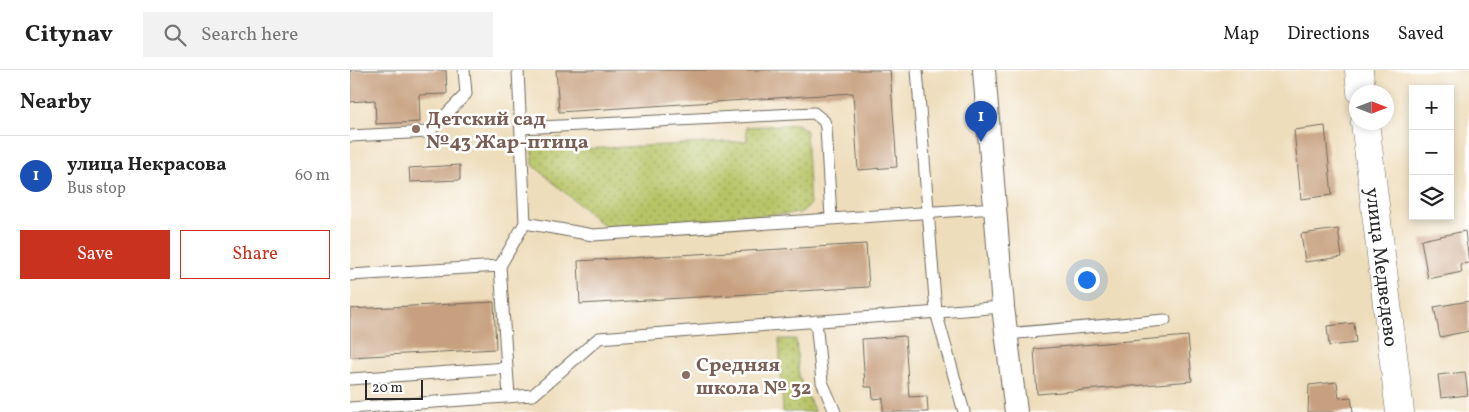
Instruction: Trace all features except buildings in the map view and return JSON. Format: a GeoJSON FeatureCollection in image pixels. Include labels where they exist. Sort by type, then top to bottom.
{"type":"FeatureCollection","features":[{"type":"Feature","properties":{"kind":"street"},"geometry":{"type":"LineString","coordinates":[[984,70],[1003,307],[1016,412]]}},
{"type":"Feature","properties":{"kind":"street"},"geometry":{"type":"LineString","coordinates":[[1359,70],[1360,85]]}},
{"type":"Feature","properties":{"kind":"street","name":"улица Медведево"},"geometry":{"type":"LineString","coordinates":[[1366,130],[1400,412]]}},
{"type":"Feature","properties":{"kind":"lane"},"geometry":{"type":"LineString","coordinates":[[350,136],[429,132],[466,94],[464,70]]}},
{"type":"Feature","properties":{"kind":"lane"},"geometry":{"type":"LineString","coordinates":[[509,397],[500,266],[525,223],[518,70]]}},
{"type":"Feature","properties":{"kind":"lane"},"geometry":{"type":"LineString","coordinates":[[917,70],[936,312],[964,412]]}},
{"type":"Feature","properties":{"kind":"lane"},"geometry":{"type":"LineString","coordinates":[[521,128],[814,113],[824,121],[826,127],[831,218]]}},
{"type":"Feature","properties":{"kind":"lane"},"geometry":{"type":"LineString","coordinates":[[525,223],[593,235],[995,208]]}},
{"type":"Feature","properties":{"kind":"lane"},"geometry":{"type":"LineString","coordinates":[[350,275],[500,266]]}},
{"type":"Feature","properties":{"kind":"lane"},"geometry":{"type":"LineString","coordinates":[[350,408],[533,395],[599,338],[1003,307]]}},
{"type":"Feature","properties":{"kind":"lane"},"geometry":{"type":"LineString","coordinates":[[1006,334],[1165,320]]}},
{"type":"Feature","properties":{"kind":"lane"},"geometry":{"type":"LineString","coordinates":[[816,322],[822,382],[835,412]]}},
{"type":"Feature","properties":{"kind":"lane"},"geometry":{"type":"LineString","coordinates":[[350,379],[507,368]]}},
{"type":"Feature","properties":{"kind":"green space"},"geometry":{"type":"Polygon","coordinates":[[[798,124],[806,130],[810,205],[800,213],[605,227],[533,165],[532,140],[561,138],[562,150],[747,141],[746,127],[798,124]]]}},
{"type":"Feature","properties":{"kind":"green space"},"geometry":{"type":"Polygon","coordinates":[[[779,339],[796,339],[799,377],[815,412],[783,412],[779,339]]]}},
{"type":"Feature","properties":{"kind":"place","name":"Детский сад №43 Жар-птица"},"geometry":{"type":"Point","coordinates":[416,129]}},
{"type":"Feature","properties":{"kind":"place","name":"улица Некрасова"},"geometry":{"type":"Point","coordinates":[981,142]}},
{"type":"Feature","properties":{"kind":"place","name":"Средняя школа № 32"},"geometry":{"type":"Point","coordinates":[686,375]}}]}
